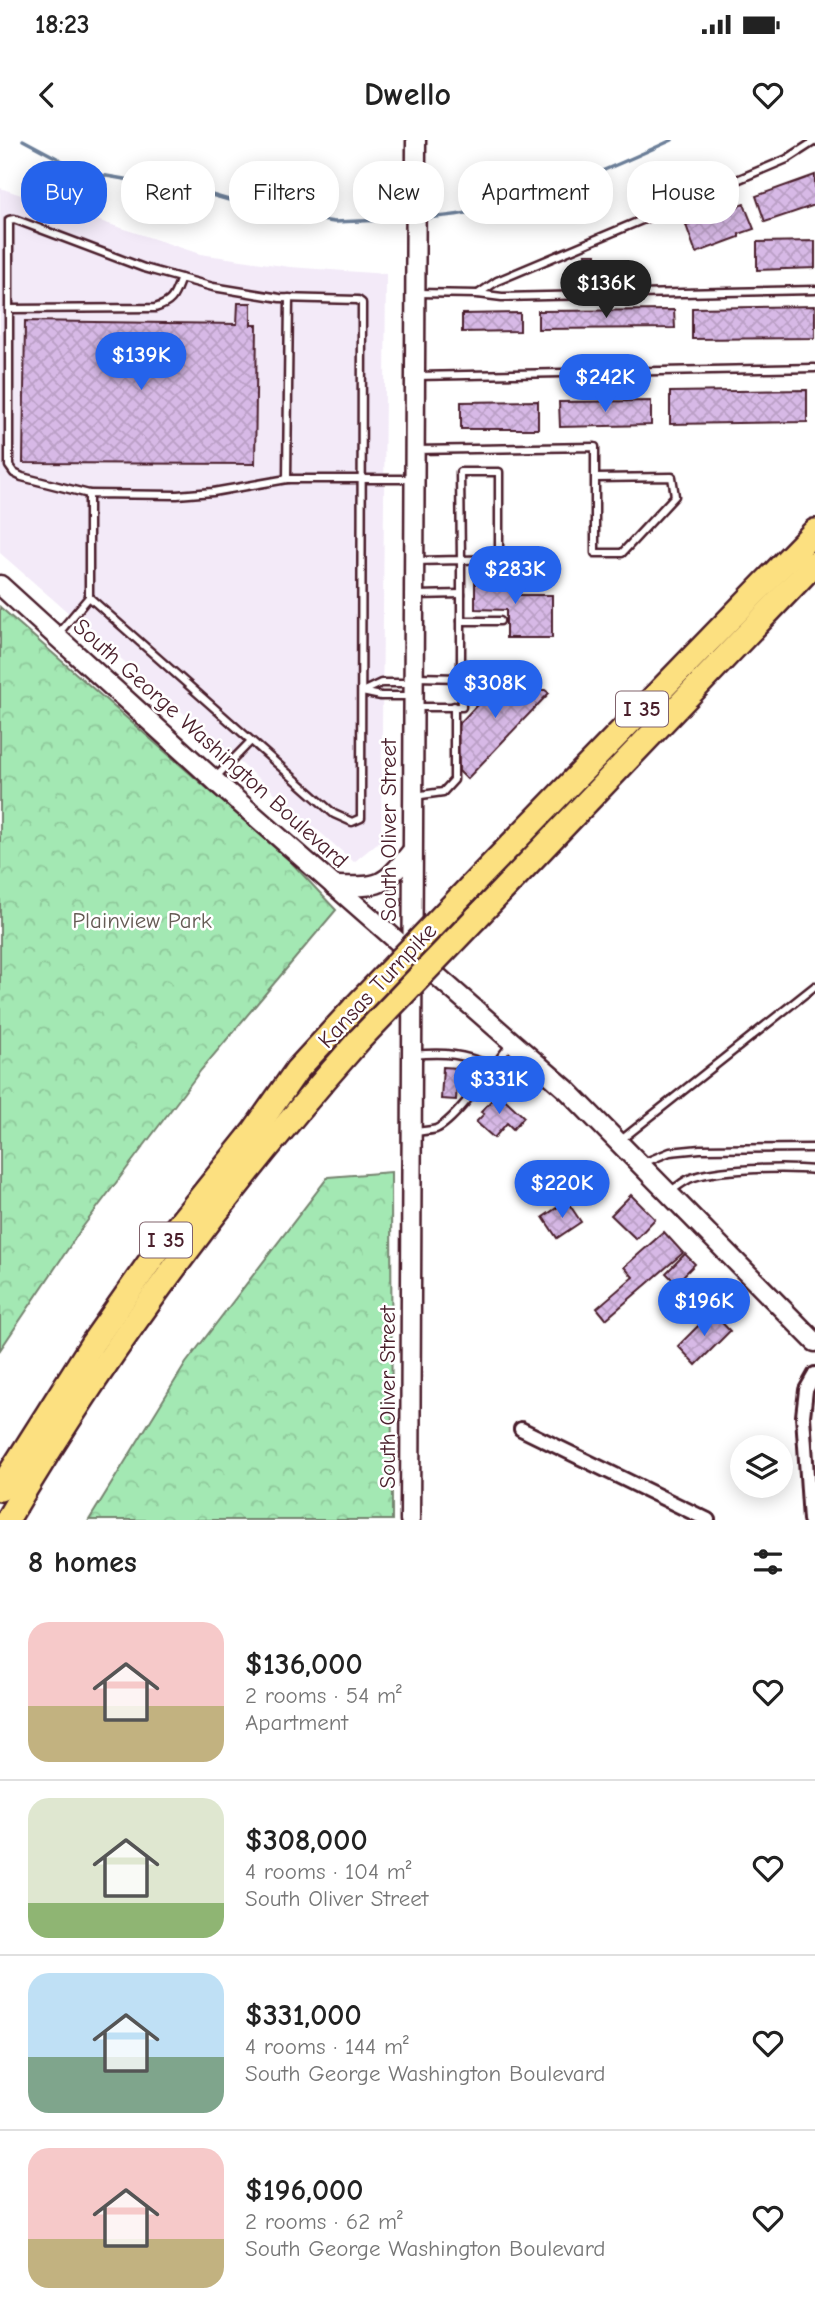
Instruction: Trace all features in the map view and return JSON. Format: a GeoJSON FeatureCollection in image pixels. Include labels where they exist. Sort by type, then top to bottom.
{"type":"FeatureCollection","features":[{"type":"Feature","properties":{"kind":"highway","name":"Kansas Turnpike"},"geometry":{"type":"LineString","coordinates":[[0,1489],[92,1344],[156,1252],[254,1131],[297,1070],[815,531]]}},
{"type":"Feature","properties":{"kind":"highway","name":"Kansas Turnpike"},"geometry":{"type":"LineString","coordinates":[[7,1520],[38,1466],[94,1380],[161,1284],[313,1092],[360,1039],[815,563]]}},
{"type":"Feature","properties":{"kind":"main road","name":"South Oliver Street"},"geometry":{"type":"LineString","coordinates":[[410,1520],[416,140]]}},
{"type":"Feature","properties":{"kind":"main road","name":"South George Washington Boulevard"},"geometry":{"type":"LineString","coordinates":[[0,585],[334,886],[513,1041],[620,1141],[815,1342]]}},
{"type":"Feature","properties":{"kind":"main road"},"geometry":{"type":"LineString","coordinates":[[334,886],[368,887],[384,881],[412,851]]}},
{"type":"Feature","properties":{"kind":"street"},"geometry":{"type":"LineString","coordinates":[[810,1520],[812,1505],[803,1416],[806,1390],[815,1374]]}},
{"type":"Feature","properties":{"kind":"street"},"geometry":{"type":"LineString","coordinates":[[521,1429],[708,1520]]}},
{"type":"Feature","properties":{"kind":"lane"},"geometry":{"type":"LineString","coordinates":[[478,293],[497,281],[787,159],[815,141]]}},
{"type":"Feature","properties":{"kind":"lane"},"geometry":{"type":"LineString","coordinates":[[89,597],[334,814],[352,822],[359,820],[362,812],[362,479],[363,308],[358,300],[269,297],[213,287],[144,268],[33,226],[9,220],[9,466],[13,473],[89,494],[177,495],[213,492],[287,479],[362,479],[414,479]]}},
{"type":"Feature","properties":{"kind":"lane"},"geometry":{"type":"LineString","coordinates":[[9,309],[155,307],[172,300],[181,278]]}},
{"type":"Feature","properties":{"kind":"lane"},"geometry":{"type":"LineString","coordinates":[[415,292],[478,293],[502,297],[815,290]]}},
{"type":"Feature","properties":{"kind":"lane"},"geometry":{"type":"LineString","coordinates":[[287,479],[289,298]]}},
{"type":"Feature","properties":{"kind":"lane"},"geometry":{"type":"LineString","coordinates":[[414,376],[815,368]]}},
{"type":"Feature","properties":{"kind":"lane"},"geometry":{"type":"LineString","coordinates":[[414,450],[595,447],[595,478],[596,553],[622,553],[675,496],[672,477],[595,478]]}},
{"type":"Feature","properties":{"kind":"lane"},"geometry":{"type":"LineString","coordinates":[[362,692],[381,683],[462,707],[461,678],[461,560],[460,472],[499,472],[499,559],[461,560],[414,561]]}},
{"type":"Feature","properties":{"kind":"lane"},"geometry":{"type":"LineString","coordinates":[[56,636],[89,597],[89,494]]}},
{"type":"Feature","properties":{"kind":"lane"},"geometry":{"type":"LineString","coordinates":[[413,595],[461,594]]}},
{"type":"Feature","properties":{"kind":"lane"},"geometry":{"type":"LineString","coordinates":[[461,621],[500,621]]}},
{"type":"Feature","properties":{"kind":"lane"},"geometry":{"type":"LineString","coordinates":[[362,692],[382,696],[461,678]]}},
{"type":"Feature","properties":{"kind":"lane"},"geometry":{"type":"LineString","coordinates":[[412,796],[443,792],[454,780],[454,706]]}},
{"type":"Feature","properties":{"kind":"lane"},"geometry":{"type":"LineString","coordinates":[[214,779],[250,742]]}},
{"type":"Feature","properties":{"kind":"lane"},"geometry":{"type":"LineString","coordinates":[[620,1141],[815,986]]}},
{"type":"Feature","properties":{"kind":"lane"},"geometry":{"type":"LineString","coordinates":[[412,1132],[435,1129],[445,1124],[477,1089],[513,1041]]}},
{"type":"Feature","properties":{"kind":"lane"},"geometry":{"type":"LineString","coordinates":[[411,1055],[463,1055],[493,1066]]}},
{"type":"Feature","properties":{"kind":"lane"},"geometry":{"type":"LineString","coordinates":[[642,1164],[670,1152],[700,1149],[815,1148]]}},
{"type":"Feature","properties":{"kind":"lane"},"geometry":{"type":"LineString","coordinates":[[669,1192],[691,1178],[710,1174],[753,1169],[815,1170]]}},
{"type":"Feature","properties":{"kind":"shaded area"},"geometry":{"type":"Polygon","coordinates":[[[0,188],[21,195],[21,224],[107,223],[200,254],[290,267],[386,274],[381,840],[354,862],[0,553],[0,188]]]}},
{"type":"Feature","properties":{"kind":"green space","name":"Plainview Park"},"geometry":{"type":"Polygon","coordinates":[[[0,607],[290,861],[336,910],[201,1070],[82,1228],[0,1350],[0,607]]]}},
{"type":"Feature","properties":{"kind":"green space"},"geometry":{"type":"Polygon","coordinates":[[[391,1172],[392,1520],[89,1520],[186,1363],[328,1177],[391,1172]]]}},
{"type":"Feature","properties":{"kind":"building"},"geometry":{"type":"Polygon","coordinates":[[[815,175],[815,205],[765,222],[756,196],[815,175]]]}},
{"type":"Feature","properties":{"kind":"building"},"geometry":{"type":"Polygon","coordinates":[[[744,204],[754,229],[696,253],[686,225],[739,224],[739,206],[744,204]]]}},
{"type":"Feature","properties":{"kind":"building"},"geometry":{"type":"Polygon","coordinates":[[[815,241],[815,268],[757,270],[757,242],[815,241]]]}},
{"type":"Feature","properties":{"kind":"building"},"geometry":{"type":"Polygon","coordinates":[[[585,254],[596,254],[597,287],[573,287],[572,269],[578,269],[577,259],[586,259],[585,254]]]}},
{"type":"Feature","properties":{"kind":"building"},"geometry":{"type":"Polygon","coordinates":[[[238,303],[251,303],[251,325],[257,325],[255,464],[23,463],[25,321],[237,324],[238,303]]]}},
{"type":"Feature","properties":{"kind":"building"},"geometry":{"type":"Polygon","coordinates":[[[815,306],[815,338],[692,339],[692,308],[815,306]]]}},
{"type":"Feature","properties":{"kind":"building"},"geometry":{"type":"Polygon","coordinates":[[[674,310],[675,328],[538,329],[538,311],[674,310]]]}},
{"type":"Feature","properties":{"kind":"building"},"geometry":{"type":"Polygon","coordinates":[[[520,313],[520,331],[462,332],[462,314],[520,313]]]}},
{"type":"Feature","properties":{"kind":"building"},"geometry":{"type":"Polygon","coordinates":[[[807,390],[807,422],[670,424],[670,392],[807,390]]]}},
{"type":"Feature","properties":{"kind":"building"},"geometry":{"type":"Polygon","coordinates":[[[538,401],[538,429],[461,429],[461,402],[538,401]]]}},
{"type":"Feature","properties":{"kind":"building"},"geometry":{"type":"Polygon","coordinates":[[[651,401],[651,425],[560,427],[559,402],[651,401]]]}},
{"type":"Feature","properties":{"kind":"building"},"geometry":{"type":"Polygon","coordinates":[[[475,575],[518,575],[518,595],[552,595],[552,638],[506,638],[506,610],[475,609],[475,575]]]}},
{"type":"Feature","properties":{"kind":"building"},"geometry":{"type":"Polygon","coordinates":[[[511,669],[534,690],[545,690],[549,693],[467,779],[459,771],[458,725],[511,669]]]}},
{"type":"Feature","properties":{"kind":"building"},"geometry":{"type":"Polygon","coordinates":[[[443,1067],[458,1068],[456,1100],[441,1099],[443,1067]]]}},
{"type":"Feature","properties":{"kind":"building"},"geometry":{"type":"Polygon","coordinates":[[[498,1093],[524,1117],[513,1129],[507,1123],[494,1138],[476,1122],[498,1093]]]}},
{"type":"Feature","properties":{"kind":"building"},"geometry":{"type":"Polygon","coordinates":[[[631,1195],[655,1219],[636,1239],[611,1215],[631,1195]]]}},
{"type":"Feature","properties":{"kind":"building"},"geometry":{"type":"Polygon","coordinates":[[[567,1201],[581,1222],[557,1238],[543,1217],[567,1201]]]}},
{"type":"Feature","properties":{"kind":"building"},"geometry":{"type":"Polygon","coordinates":[[[664,1232],[683,1253],[606,1319],[597,1308],[633,1277],[624,1267],[664,1232]]]}},
{"type":"Feature","properties":{"kind":"building"},"geometry":{"type":"Polygon","coordinates":[[[685,1254],[695,1264],[676,1283],[666,1273],[685,1254]]]}},
{"type":"Feature","properties":{"kind":"building"},"geometry":{"type":"Polygon","coordinates":[[[712,1312],[730,1331],[696,1365],[678,1346],[712,1312]]]}},
{"type":"Feature","properties":{"kind":"waterway"},"geometry":{"type":"LineString","coordinates":[[23,140],[83,172],[201,192],[271,212],[334,222],[353,221]]}},
{"type":"Feature","properties":{"kind":"waterway"},"geometry":{"type":"LineString","coordinates":[[444,216],[487,209],[550,191],[672,140]]}}]}
